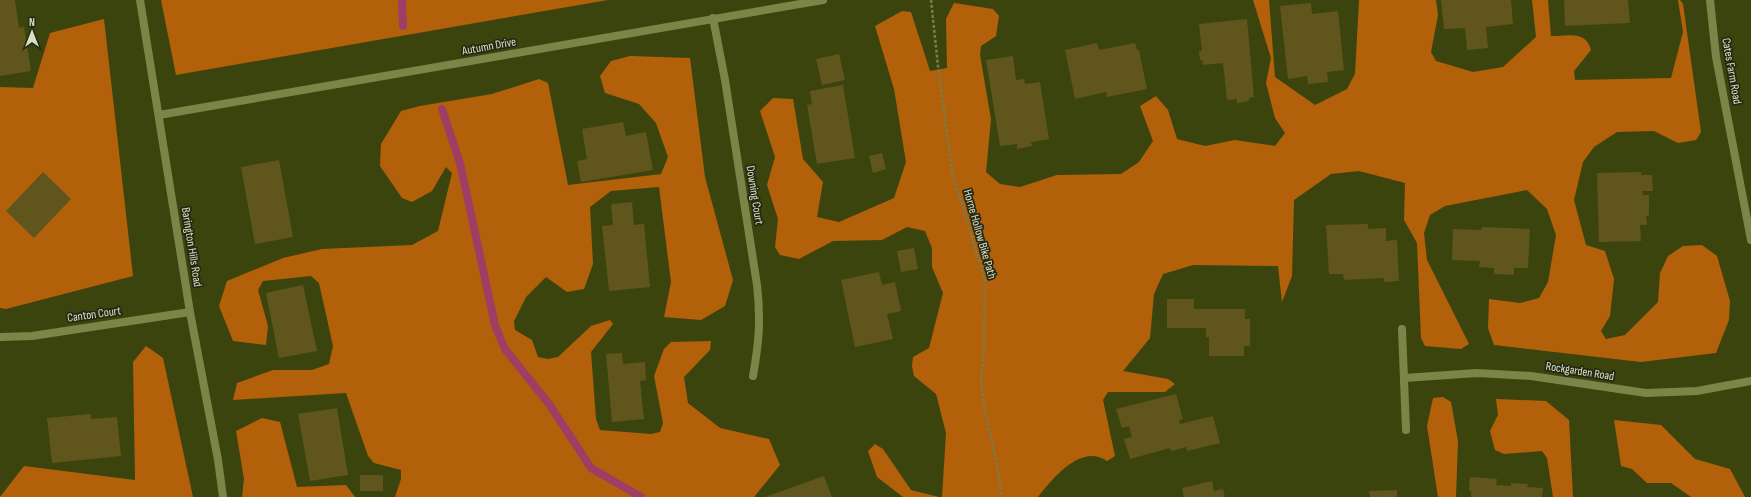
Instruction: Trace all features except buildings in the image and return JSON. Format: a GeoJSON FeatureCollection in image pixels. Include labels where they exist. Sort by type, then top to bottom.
{"type":"FeatureCollection","features":[{"type":"Feature","properties":{"kind":"street","name":"Barington Hills Road"},"geometry":{"type":"LineString","coordinates":[[140,0],[190,312],[218,460],[223,497]]}},
{"type":"Feature","properties":{"kind":"street","name":"Autumn Drive"},"geometry":{"type":"LineString","coordinates":[[159,115],[822,0]]}},
{"type":"Feature","properties":{"kind":"street","name":"Cates Farm Road"},"geometry":{"type":"LineString","coordinates":[[1710,0],[1716,57],[1751,240]]}},
{"type":"Feature","properties":{"kind":"street","name":"Downing Court"},"geometry":{"type":"LineString","coordinates":[[713,18],[725,80],[757,285],[760,314],[759,340],[753,376]]}},
{"type":"Feature","properties":{"kind":"street","name":"Canton Court"},"geometry":{"type":"LineString","coordinates":[[0,337],[32,336],[190,312]]}},
{"type":"Feature","properties":{"kind":"street"},"geometry":{"type":"LineString","coordinates":[[1402,329],[1406,430]]}},
{"type":"Feature","properties":{"kind":"street","name":"Rockgarden Road"},"geometry":{"type":"LineString","coordinates":[[1404,378],[1477,373],[1531,376],[1646,393],[1697,391],[1751,382]]}},
{"type":"Feature","properties":{"kind":"path","name":"Horne Hollow Bike Path"},"geometry":{"type":"LineString","coordinates":[[931,0],[952,172],[985,281],[984,350],[981,382],[985,411],[997,464],[1002,497]]}},
{"type":"Feature","properties":{"kind":"shaded area"},"geometry":{"type":"Polygon","coordinates":[[[161,0],[608,0],[176,75],[161,0]]]}},
{"type":"Feature","properties":{"kind":"shaded area"},"geometry":{"type":"Polygon","coordinates":[[[1253,0],[1269,0],[1275,77],[1315,105],[1347,89],[1355,74],[1359,0],[1436,0],[1438,15],[1431,52],[1436,61],[1473,72],[1503,67],[1536,37],[1532,0],[1548,0],[1551,36],[1570,35],[1581,37],[1589,44],[1591,50],[1574,71],[1575,80],[1671,78],[1683,32],[1678,0],[1680,0],[1683,4],[1701,132],[1696,140],[1678,143],[1654,131],[1617,132],[1594,147],[1583,162],[1574,200],[1586,245],[1605,251],[1614,279],[1610,316],[1601,331],[1606,339],[1625,335],[1658,302],[1660,273],[1668,256],[1683,246],[1702,245],[1717,256],[1730,301],[1729,320],[1716,353],[1641,362],[1494,345],[1488,328],[1489,299],[1520,303],[1539,298],[1548,282],[1556,235],[1547,209],[1527,190],[1445,206],[1430,215],[1424,233],[1427,260],[1469,344],[1461,349],[1425,346],[1421,338],[1417,243],[1404,220],[1405,183],[1359,171],[1331,174],[1294,200],[1292,276],[1282,302],[1278,266],[1193,265],[1163,274],[1154,294],[1150,338],[1123,371],[1168,379],[1175,384],[1165,392],[1108,392],[1103,400],[1115,456],[1107,461],[1097,457],[1087,456],[1078,459],[1068,465],[1051,481],[1038,497],[942,497],[946,433],[936,394],[914,376],[912,366],[913,357],[929,348],[943,293],[932,267],[932,248],[925,231],[907,227],[882,240],[833,241],[799,259],[780,255],[775,247],[778,219],[767,185],[775,157],[760,111],[773,98],[793,99],[803,159],[823,182],[817,217],[839,222],[894,198],[906,162],[894,89],[875,26],[902,11],[911,12],[930,71],[947,68],[946,19],[954,3],[993,9],[999,16],[996,36],[981,46],[980,55],[991,119],[986,172],[1000,184],[1020,187],[1057,175],[1121,174],[1139,162],[1153,141],[1140,106],[1156,96],[1168,110],[1177,139],[1205,146],[1235,140],[1275,146],[1285,133],[1275,118],[1266,83],[1271,58],[1253,0]]]}},
{"type":"Feature","properties":{"kind":"shaded area"},"geometry":{"type":"Polygon","coordinates":[[[104,19],[133,276],[6,309],[0,308],[0,87],[33,88],[50,33],[104,19]]]}},
{"type":"Feature","properties":{"kind":"shaded area"},"geometry":{"type":"Polygon","coordinates":[[[630,56],[690,58],[705,177],[733,280],[725,306],[701,320],[664,317],[671,282],[659,187],[611,191],[590,207],[593,264],[584,289],[567,292],[546,277],[526,297],[514,321],[515,330],[532,340],[538,357],[548,359],[558,357],[591,326],[610,320],[613,324],[591,352],[596,419],[600,430],[651,434],[660,432],[663,423],[654,376],[664,349],[671,342],[711,341],[710,350],[684,377],[688,403],[720,428],[769,439],[780,465],[754,497],[395,497],[401,479],[401,470],[374,463],[368,456],[346,393],[233,400],[237,383],[273,370],[312,370],[329,364],[333,346],[319,283],[311,276],[263,281],[258,290],[268,326],[266,345],[233,341],[219,306],[227,281],[283,258],[322,249],[412,245],[438,231],[452,173],[446,167],[432,191],[412,202],[402,198],[380,166],[381,144],[401,111],[420,106],[492,94],[539,79],[548,83],[568,185],[661,174],[668,157],[656,123],[639,104],[605,93],[600,76],[611,61],[630,56]]]}},
{"type":"Feature","properties":{"kind":"shaded area"},"geometry":{"type":"Polygon","coordinates":[[[146,346],[163,358],[193,497],[0,497],[24,466],[135,480],[133,362],[146,346]]]}},
{"type":"Feature","properties":{"kind":"shaded area"},"geometry":{"type":"Polygon","coordinates":[[[1443,397],[1451,402],[1458,441],[1456,497],[1438,497],[1427,426],[1433,398],[1443,397]]]}},
{"type":"Feature","properties":{"kind":"shaded area"},"geometry":{"type":"Polygon","coordinates":[[[1496,399],[1546,401],[1569,420],[1573,497],[1553,497],[1547,458],[1542,451],[1504,454],[1495,450],[1490,431],[1498,415],[1496,399]]]}},
{"type":"Feature","properties":{"kind":"shaded area"},"geometry":{"type":"Polygon","coordinates":[[[262,418],[280,422],[297,487],[346,485],[355,497],[242,497],[244,479],[236,431],[262,418]]]}},
{"type":"Feature","properties":{"kind":"shaded area"},"geometry":{"type":"Polygon","coordinates":[[[1614,420],[1661,425],[1695,459],[1730,469],[1745,497],[1691,497],[1671,483],[1647,483],[1632,469],[1621,466],[1614,420]]]}},
{"type":"Feature","properties":{"kind":"shaded area"},"geometry":{"type":"Polygon","coordinates":[[[875,444],[883,449],[911,490],[939,497],[903,497],[877,477],[868,451],[875,444]]]}},
{"type":"Feature","properties":{"kind":"waterway"},"geometry":{"type":"LineString","coordinates":[[402,0],[403,26]]}},
{"type":"Feature","properties":{"kind":"waterway"},"geometry":{"type":"LineString","coordinates":[[442,109],[460,163],[495,325],[505,349],[549,404],[591,468],[641,497]]}}]}
